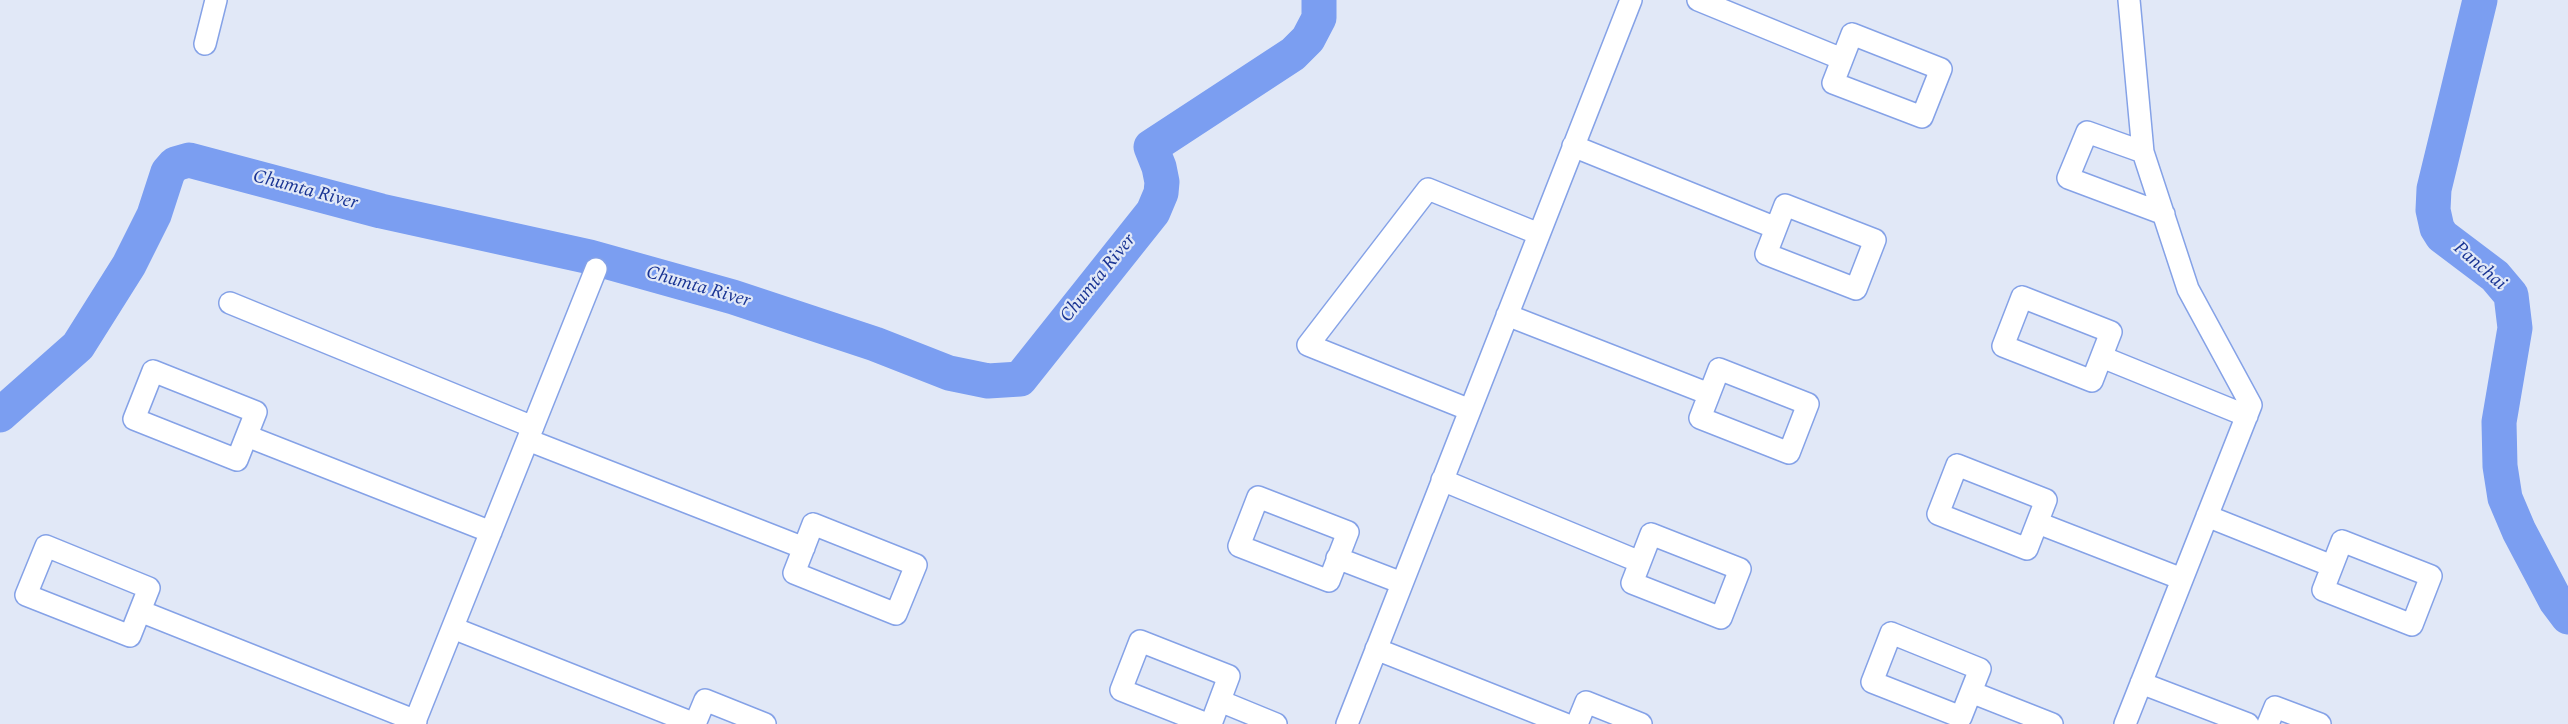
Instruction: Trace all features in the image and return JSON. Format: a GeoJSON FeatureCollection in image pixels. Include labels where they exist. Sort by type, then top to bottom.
{"type":"FeatureCollection","features":[{"type":"Feature","properties":{"kind":"street"},"geometry":{"type":"LineString","coordinates":[[205,44],[216,0]]}},
{"type":"Feature","properties":{"kind":"street"},"geometry":{"type":"LineString","coordinates":[[1347,724],[1631,0]]}},
{"type":"Feature","properties":{"kind":"street"},"geometry":{"type":"LineString","coordinates":[[1698,0],[1842,59]]}},
{"type":"Feature","properties":{"kind":"street"},"geometry":{"type":"LineString","coordinates":[[2126,724],[2251,405],[2188,289],[2143,152],[2130,0]]}},
{"type":"Feature","properties":{"kind":"street"},"geometry":{"type":"LineString","coordinates":[[1852,34],[1941,68],[1922,118],[1833,82],[1842,59],[1852,34]]}},
{"type":"Feature","properties":{"kind":"street"},"geometry":{"type":"LineString","coordinates":[[2143,152],[2086,132],[2068,178],[2164,214]]}},
{"type":"Feature","properties":{"kind":"street"},"geometry":{"type":"LineString","coordinates":[[1573,146],[1776,228]]}},
{"type":"Feature","properties":{"kind":"street"},"geometry":{"type":"LineString","coordinates":[[1470,410],[1308,345],[1428,189],[1539,234]]}},
{"type":"Feature","properties":{"kind":"street"},"geometry":{"type":"LineString","coordinates":[[1785,205],[1875,240],[1856,288],[1766,254],[1776,228],[1785,205]]}},
{"type":"Feature","properties":{"kind":"street"},"geometry":{"type":"LineString","coordinates":[[140,611],[415,722],[596,269]]}},
{"type":"Feature","properties":{"kind":"street"},"geometry":{"type":"LineString","coordinates":[[2022,297],[2112,332],[2102,357],[2092,381],[2003,346],[2022,297]]}},
{"type":"Feature","properties":{"kind":"street"},"geometry":{"type":"LineString","coordinates":[[230,303],[530,433],[804,548]]}},
{"type":"Feature","properties":{"kind":"street"},"geometry":{"type":"LineString","coordinates":[[1507,315],[1709,394]]}},
{"type":"Feature","properties":{"kind":"street"},"geometry":{"type":"LineString","coordinates":[[2102,357],[2247,416]]}},
{"type":"Feature","properties":{"kind":"street"},"geometry":{"type":"LineString","coordinates":[[1719,369],[1808,404],[1790,453],[1700,418],[1709,394],[1719,369]]}},
{"type":"Feature","properties":{"kind":"street"},"geometry":{"type":"LineString","coordinates":[[153,370],[256,412],[246,436],[237,460],[134,419],[153,370]]}},
{"type":"Feature","properties":{"kind":"street"},"geometry":{"type":"LineString","coordinates":[[246,436],[491,532]]}},
{"type":"Feature","properties":{"kind":"street"},"geometry":{"type":"LineString","coordinates":[[1957,465],[2046,500],[2038,523],[2028,549],[1938,514],[1957,465]]}},
{"type":"Feature","properties":{"kind":"street"},"geometry":{"type":"LineString","coordinates":[[1442,480],[1640,562]]}},
{"type":"Feature","properties":{"kind":"street"},"geometry":{"type":"LineString","coordinates":[[1258,497],[1348,532],[1337,558],[1329,581],[1239,546],[1258,497]]}},
{"type":"Feature","properties":{"kind":"street"},"geometry":{"type":"LineString","coordinates":[[2207,516],[2332,566]]}},
{"type":"Feature","properties":{"kind":"street"},"geometry":{"type":"LineString","coordinates":[[2038,523],[2182,579]]}},
{"type":"Feature","properties":{"kind":"street"},"geometry":{"type":"LineString","coordinates":[[813,524],[916,566],[896,614],[794,572],[804,548],[813,524]]}},
{"type":"Feature","properties":{"kind":"street"},"geometry":{"type":"LineString","coordinates":[[1651,534],[1740,569],[1721,618],[1632,583],[1640,562],[1651,534]]}},
{"type":"Feature","properties":{"kind":"street"},"geometry":{"type":"LineString","coordinates":[[2342,541],[2431,576],[2412,625],[2323,590],[2332,566],[2342,541]]}},
{"type":"Feature","properties":{"kind":"street"},"geometry":{"type":"LineString","coordinates":[[46,546],[149,588],[140,611],[130,636],[26,595],[46,546]]}},
{"type":"Feature","properties":{"kind":"street"},"geometry":{"type":"LineString","coordinates":[[1337,558],[1402,583]]}},
{"type":"Feature","properties":{"kind":"street"},"geometry":{"type":"LineString","coordinates":[[453,628],[695,724],[705,700],[765,724]]}},
{"type":"Feature","properties":{"kind":"street"},"geometry":{"type":"LineString","coordinates":[[1891,634],[1980,669],[1971,692],[1961,718],[1872,682],[1891,634]]}},
{"type":"Feature","properties":{"kind":"street"},"geometry":{"type":"LineString","coordinates":[[1140,641],[1229,676],[1220,702],[1209,724],[1121,690],[1140,641]]}},
{"type":"Feature","properties":{"kind":"street"},"geometry":{"type":"LineString","coordinates":[[1376,649],[1565,724]]}},
{"type":"Feature","properties":{"kind":"street"},"geometry":{"type":"LineString","coordinates":[[2141,683],[2248,724]]}},
{"type":"Feature","properties":{"kind":"street"},"geometry":{"type":"LineString","coordinates":[[1971,692],[2052,724]]}},
{"type":"Feature","properties":{"kind":"street"},"geometry":{"type":"LineString","coordinates":[[1220,702],[1276,724]]}},
{"type":"Feature","properties":{"kind":"street"},"geometry":{"type":"LineString","coordinates":[[1577,724],[1586,702],[1641,724]]}},
{"type":"Feature","properties":{"kind":"street"},"geometry":{"type":"LineString","coordinates":[[2268,724],[2275,707],[2320,724]]}},
{"type":"Feature","properties":{"kind":"waterway","name":"Chumta River"},"geometry":{"type":"LineString","coordinates":[[0,415],[78,346],[129,265],[154,215],[168,172],[175,164],[189,160],[381,211],[590,257],[733,297],[875,344],[949,373],[988,381],[1020,379],[1153,212],[1161,193],[1162,182],[1159,167],[1151,147],[1293,54],[1308,39],[1319,18],[1319,0]]}},
{"type":"Feature","properties":{"kind":"waterway","name":"Panchai"},"geometry":{"type":"LineString","coordinates":[[2480,0],[2434,189],[2433,210],[2437,228],[2442,236],[2495,276],[2511,295],[2515,328],[2499,422],[2500,466],[2505,498],[2519,531],[2556,601],[2568,617]]}}]}
